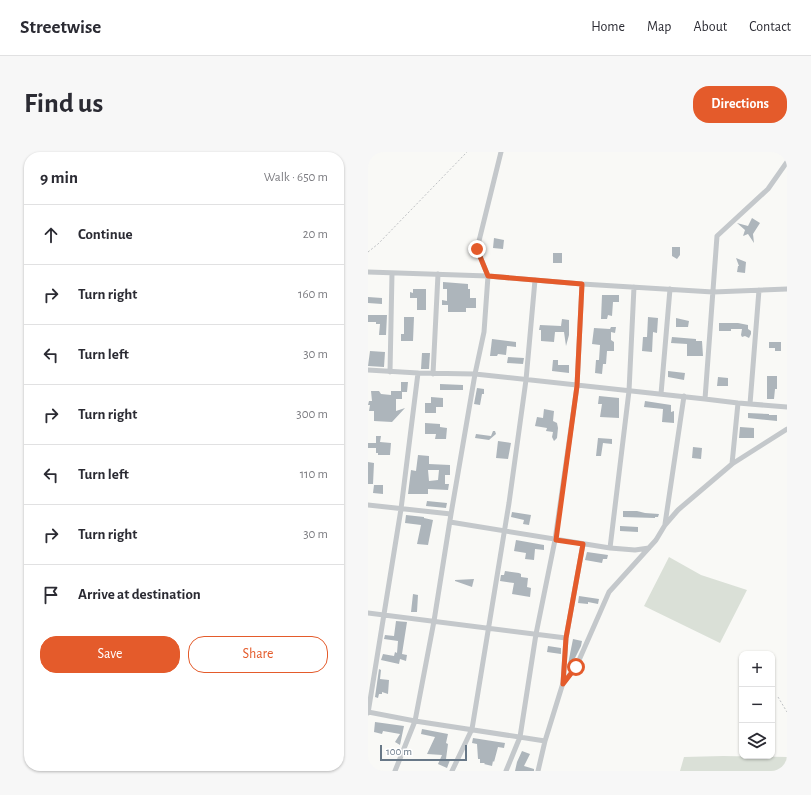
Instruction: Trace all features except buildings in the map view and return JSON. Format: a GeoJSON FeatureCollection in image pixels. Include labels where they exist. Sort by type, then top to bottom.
{"type":"FeatureCollection","features":[{"type":"Feature","properties":{"kind":"street"},"geometry":{"type":"LineString","coordinates":[[395,771],[415,721],[434,621],[475,374],[484,332],[488,276],[477,249],[501,152]]}},
{"type":"Feature","properties":{"kind":"street"},"geometry":{"type":"LineString","coordinates":[[705,398],[717,236],[768,189],[787,162]]}},
{"type":"Feature","properties":{"kind":"street"},"geometry":{"type":"LineString","coordinates":[[368,272],[488,276],[582,284],[713,292],[787,288]]}},
{"type":"Feature","properties":{"kind":"street"},"geometry":{"type":"LineString","coordinates":[[390,372],[392,272]]}},
{"type":"Feature","properties":{"kind":"street"},"geometry":{"type":"LineString","coordinates":[[433,374],[438,274]]}},
{"type":"Feature","properties":{"kind":"street"},"geometry":{"type":"LineString","coordinates":[[452,771],[472,729],[504,532],[526,380],[535,280]]}},
{"type":"Feature","properties":{"kind":"street"},"geometry":{"type":"LineString","coordinates":[[506,771],[520,737],[536,634],[556,540],[577,386],[582,284]]}},
{"type":"Feature","properties":{"kind":"street"},"geometry":{"type":"LineString","coordinates":[[610,548],[628,391],[634,287]]}},
{"type":"Feature","properties":{"kind":"street"},"geometry":{"type":"LineString","coordinates":[[661,394],[670,289]]}},
{"type":"Feature","properties":{"kind":"street"},"geometry":{"type":"LineString","coordinates":[[750,404],[759,290]]}},
{"type":"Feature","properties":{"kind":"street"},"geometry":{"type":"LineString","coordinates":[[368,370],[433,374],[475,374],[577,386],[787,407]]}},
{"type":"Feature","properties":{"kind":"street"},"geometry":{"type":"LineString","coordinates":[[418,373],[401,509],[368,712],[415,721],[545,741]]}},
{"type":"Feature","properties":{"kind":"street"},"geometry":{"type":"LineString","coordinates":[[665,525],[684,396]]}},
{"type":"Feature","properties":{"kind":"street"},"geometry":{"type":"LineString","coordinates":[[732,464],[738,403]]}},
{"type":"Feature","properties":{"kind":"street"},"geometry":{"type":"LineString","coordinates":[[563,684],[576,667],[609,592],[656,540],[665,525],[678,510],[732,464],[787,429]]}},
{"type":"Feature","properties":{"kind":"street"},"geometry":{"type":"LineString","coordinates":[[368,505],[451,514]]}},
{"type":"Feature","properties":{"kind":"street"},"geometry":{"type":"LineString","coordinates":[[450,522],[504,532],[610,548],[635,550],[649,548]]}},
{"type":"Feature","properties":{"kind":"street"},"geometry":{"type":"LineString","coordinates":[[538,771],[545,741],[563,684],[566,638],[583,544]]}},
{"type":"Feature","properties":{"kind":"street"},"geometry":{"type":"LineString","coordinates":[[368,613],[566,638]]}},
{"type":"Feature","properties":{"kind":"path"},"geometry":{"type":"LineString","coordinates":[[368,252],[378,244],[466,152]]}},
{"type":"Feature","properties":{"kind":"path"},"geometry":{"type":"LineString","coordinates":[[778,697],[787,712]]}},
{"type":"Feature","properties":{"kind":"shaded area"},"geometry":{"type":"Polygon","coordinates":[[[669,557],[701,575],[747,590],[720,643],[644,606],[669,557]]]}},
{"type":"Feature","properties":{"kind":"shaded area"},"geometry":{"type":"Polygon","coordinates":[[[739,756],[739,759],[775,759],[775,757],[787,757],[787,771],[680,771],[684,757],[739,756]]]}},
{"type":"Feature","properties":{"kind":"route"},"geometry":{"type":"LineString","coordinates":[[477,249],[488,276],[582,284],[577,386],[556,540],[583,544],[566,638],[563,684],[576,667]]}}]}
